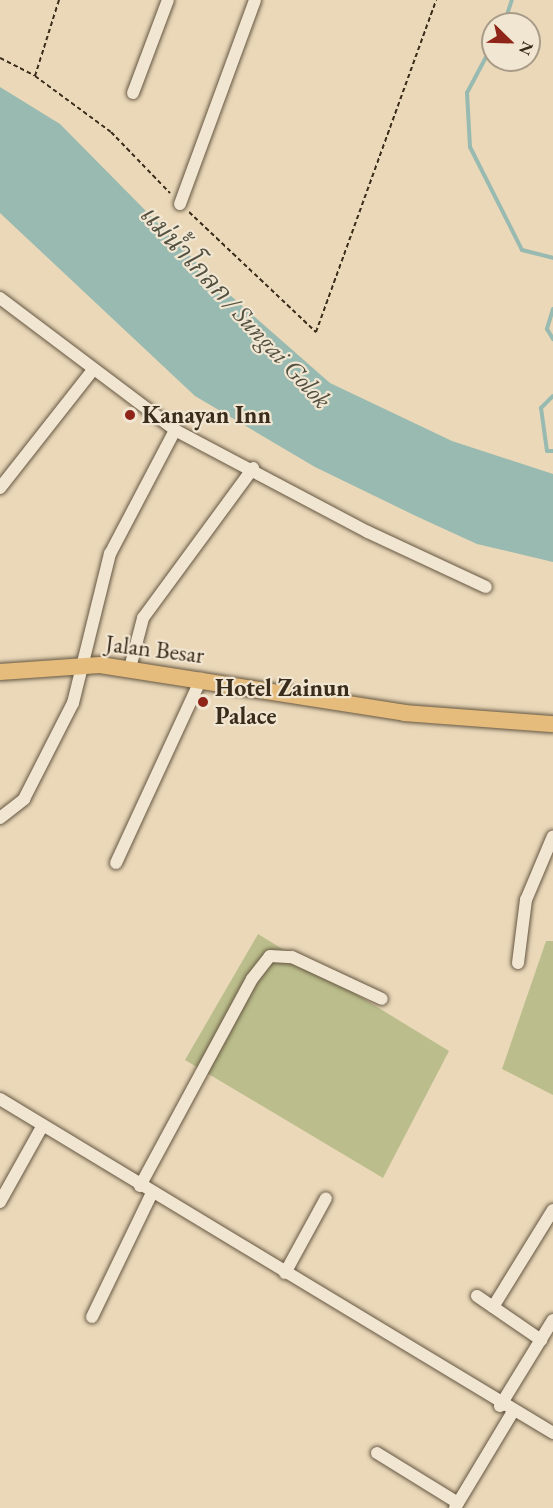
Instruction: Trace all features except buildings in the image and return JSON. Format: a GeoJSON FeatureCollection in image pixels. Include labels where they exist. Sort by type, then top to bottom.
{"type":"FeatureCollection","features":[{"type":"Feature","properties":{"kind":"main road","name":"Jalan Besar"},"geometry":{"type":"LineString","coordinates":[[0,672],[80,666],[130,668],[405,713],[553,724]]}},
{"type":"Feature","properties":{"kind":"street"},"geometry":{"type":"LineString","coordinates":[[133,93],[168,0]]}},
{"type":"Feature","properties":{"kind":"street"},"geometry":{"type":"LineString","coordinates":[[180,204],[255,0]]}},
{"type":"Feature","properties":{"kind":"street"},"geometry":{"type":"LineString","coordinates":[[0,298],[175,430],[253,468],[368,532],[486,587]]}},
{"type":"Feature","properties":{"kind":"street"},"geometry":{"type":"LineString","coordinates":[[0,488],[93,370]]}},
{"type":"Feature","properties":{"kind":"street"},"geometry":{"type":"LineString","coordinates":[[0,818],[28,790],[73,703],[80,666],[110,554],[175,430]]}},
{"type":"Feature","properties":{"kind":"street"},"geometry":{"type":"LineString","coordinates":[[130,668],[143,618],[253,468]]}},
{"type":"Feature","properties":{"kind":"street"},"geometry":{"type":"LineString","coordinates":[[116,863],[201,679]]}},
{"type":"Feature","properties":{"kind":"street"},"geometry":{"type":"LineString","coordinates":[[518,963],[526,900],[553,836]]}},
{"type":"Feature","properties":{"kind":"street"},"geometry":{"type":"LineString","coordinates":[[140,1186],[252,979],[270,956],[292,957],[382,999]]}},
{"type":"Feature","properties":{"kind":"street"},"geometry":{"type":"LineString","coordinates":[[0,1099],[500,1406],[553,1433]]}},
{"type":"Feature","properties":{"kind":"street"},"geometry":{"type":"LineString","coordinates":[[0,1202],[43,1125]]}},
{"type":"Feature","properties":{"kind":"street"},"geometry":{"type":"LineString","coordinates":[[92,1317],[152,1193]]}},
{"type":"Feature","properties":{"kind":"street"},"geometry":{"type":"LineString","coordinates":[[285,1273],[326,1198]]}},
{"type":"Feature","properties":{"kind":"street"},"geometry":{"type":"LineString","coordinates":[[493,1307],[553,1210]]}},
{"type":"Feature","properties":{"kind":"street"},"geometry":{"type":"LineString","coordinates":[[477,1296],[541,1340]]}},
{"type":"Feature","properties":{"kind":"street"},"geometry":{"type":"LineString","coordinates":[[500,1406],[553,1320]]}},
{"type":"Feature","properties":{"kind":"street"},"geometry":{"type":"LineString","coordinates":[[377,1453],[456,1505],[512,1413]]}},
{"type":"Feature","properties":{"kind":"path"},"geometry":{"type":"LineString","coordinates":[[35,76],[59,0]]}},
{"type":"Feature","properties":{"kind":"path"},"geometry":{"type":"LineString","coordinates":[[0,58],[35,76],[111,132],[180,204],[316,332],[435,0]]}},
{"type":"Feature","properties":{"kind":"green space"},"geometry":{"type":"Polygon","coordinates":[[[258,934],[449,1051],[383,1178],[185,1060],[258,934]]]}},
{"type":"Feature","properties":{"kind":"green space"},"geometry":{"type":"Polygon","coordinates":[[[546,941],[553,941],[553,1095],[502,1069],[546,941]]]}},
{"type":"Feature","properties":{"kind":"water","name":"แม่น้ำโกลก / Sungai Golok"},"geometry":{"type":"Polygon","coordinates":[[[0,87],[60,124],[222,288],[330,383],[452,441],[553,474],[553,562],[477,544],[418,517],[315,467],[195,396],[0,213],[0,87]]]}},
{"type":"Feature","properties":{"kind":"waterway"},"geometry":{"type":"LineString","coordinates":[[508,12],[512,0]]}},
{"type":"Feature","properties":{"kind":"waterway"},"geometry":{"type":"LineString","coordinates":[[481,67],[467,93],[470,147],[522,250],[553,258]]}},
{"type":"Feature","properties":{"kind":"waterway"},"geometry":{"type":"LineString","coordinates":[[553,309],[547,329],[553,339]]}},
{"type":"Feature","properties":{"kind":"waterway"},"geometry":{"type":"LineString","coordinates":[[553,396],[541,408],[547,451],[553,451]]}},
{"type":"Feature","properties":{"kind":"place","name":"Kanayan Inn"},"geometry":{"type":"Point","coordinates":[130,415]}},
{"type":"Feature","properties":{"kind":"place","name":"Hotel Zainun Palace"},"geometry":{"type":"Point","coordinates":[203,702]}}]}
